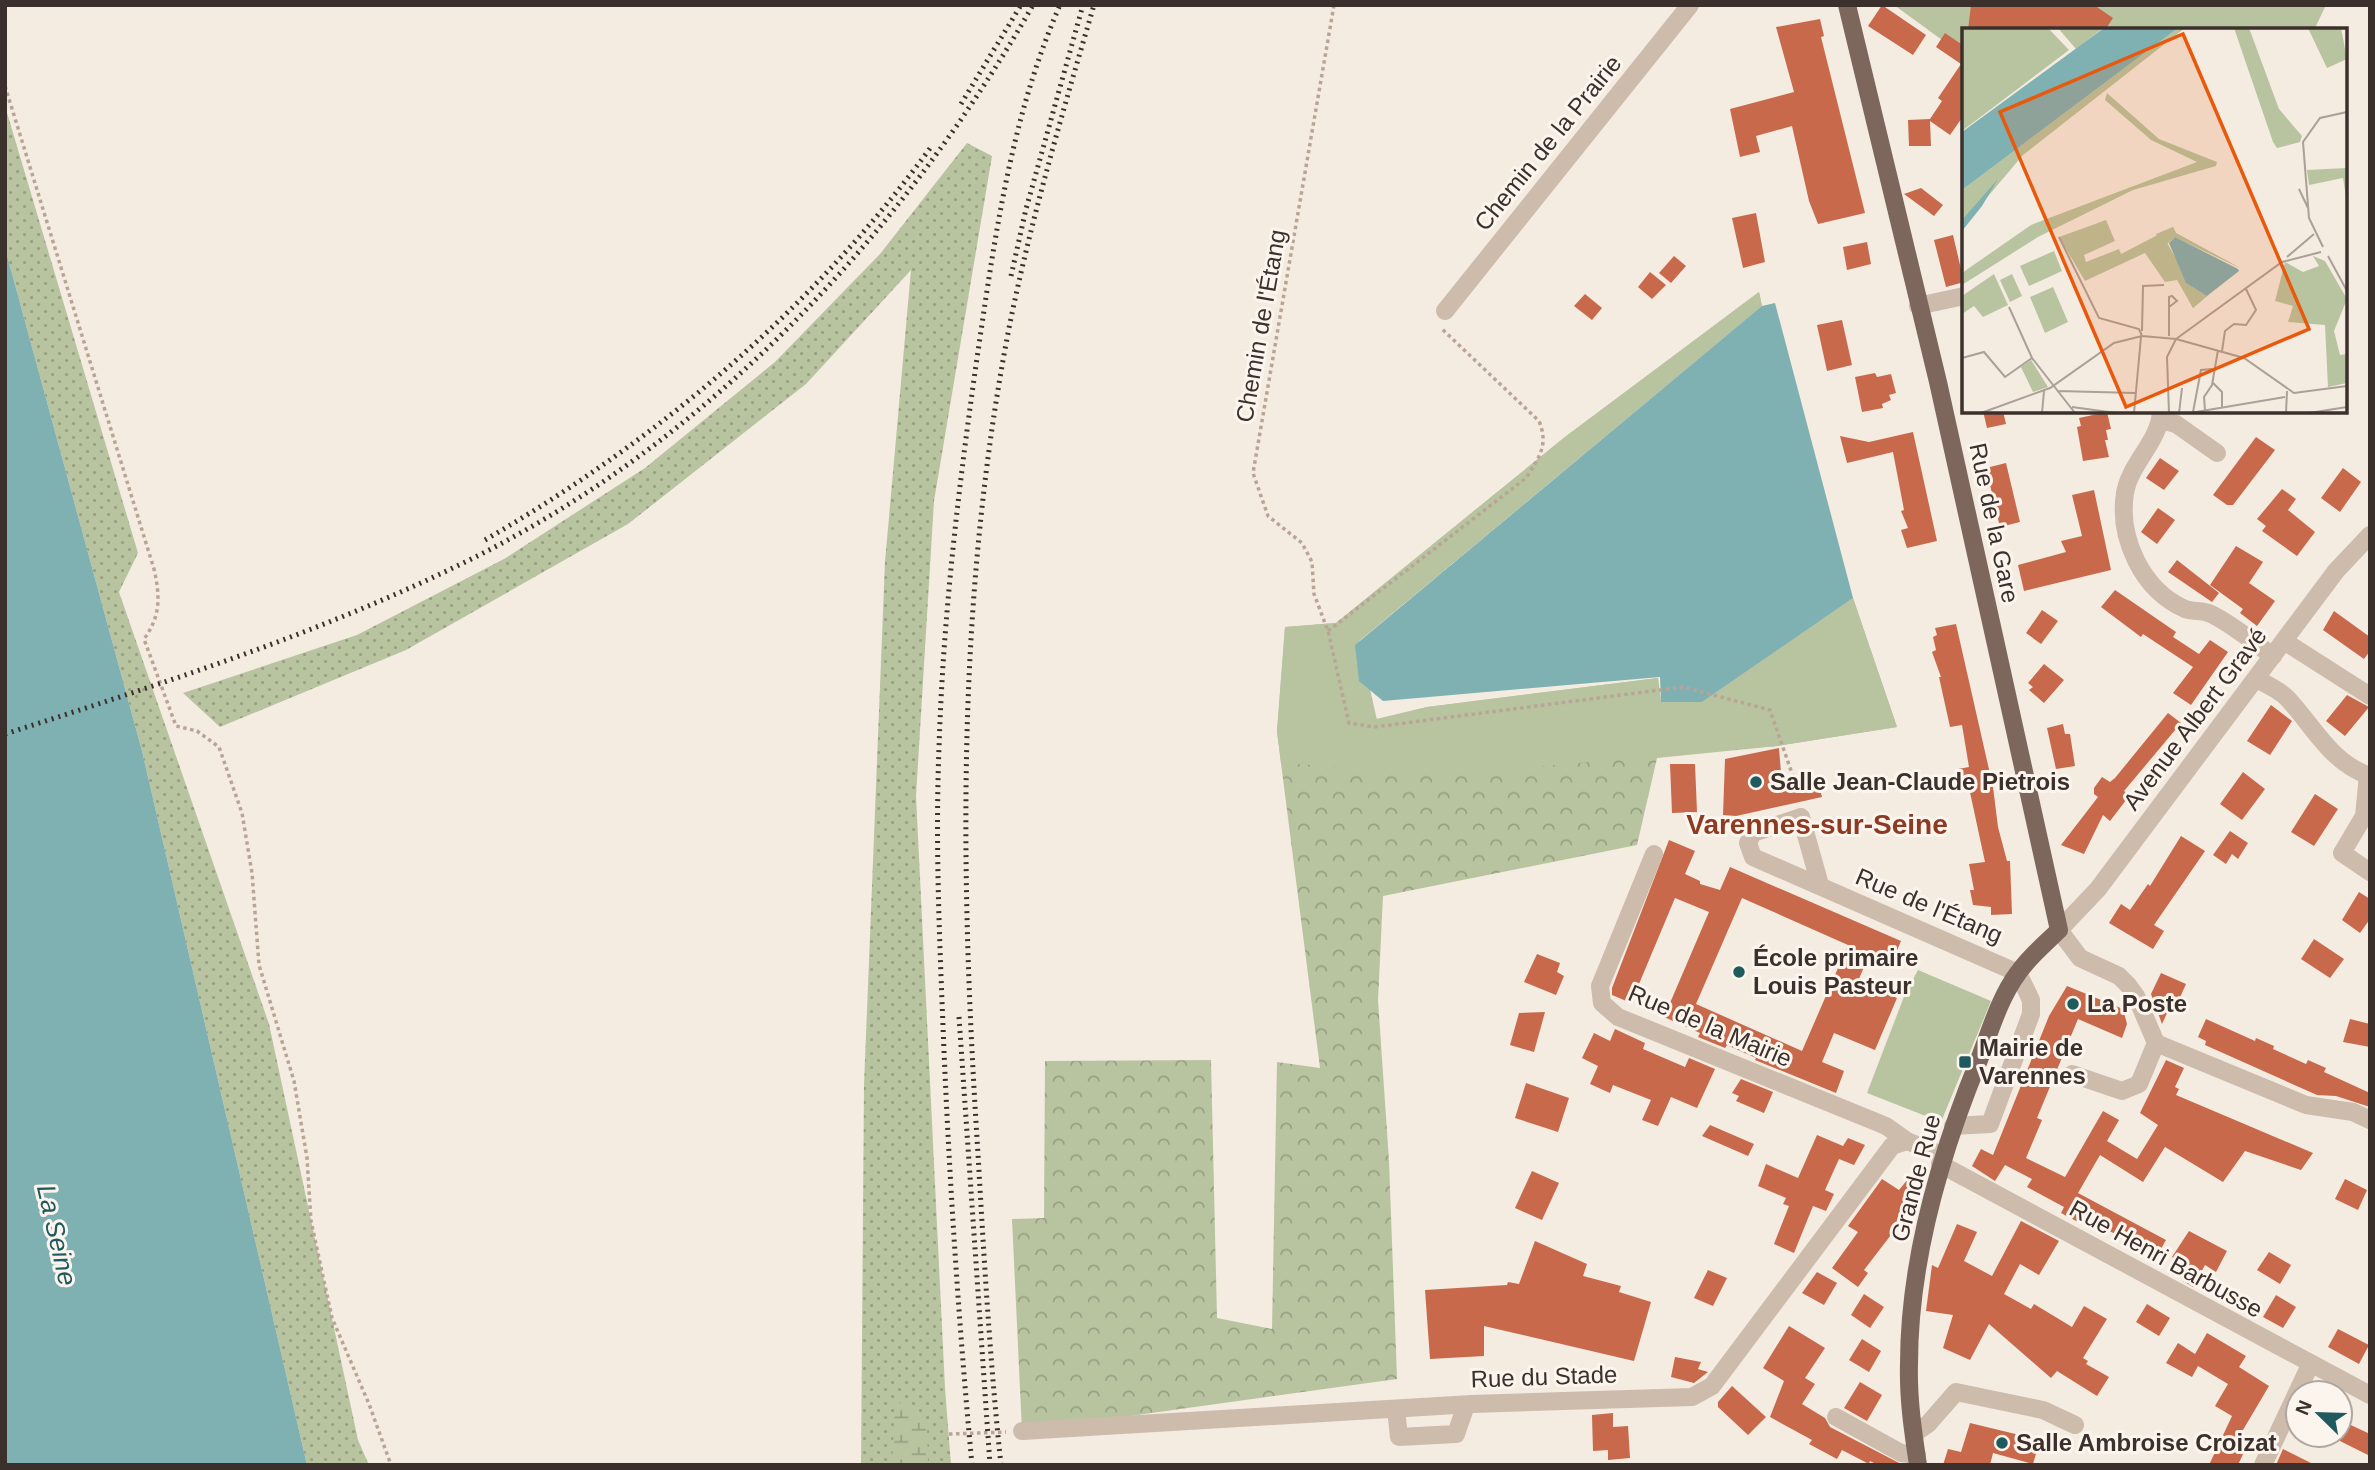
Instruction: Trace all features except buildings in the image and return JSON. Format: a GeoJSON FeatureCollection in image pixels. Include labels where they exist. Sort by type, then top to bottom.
{"type":"FeatureCollection","features":[{"type":"Feature","properties":{"kind":"main road","name":"Rue de la Gare"},"geometry":{"type":"LineString","coordinates":[[1847,5],[1938,382],[2059,930]]}},
{"type":"Feature","properties":{"kind":"main road","name":"Grande Rue"},"geometry":{"type":"LineString","coordinates":[[1918,1460],[1909,1363],[1912,1317],[1922,1249],[1941,1159],[2001,1004],[2018,973],[2059,930]]}},
{"type":"Feature","properties":{"kind":"street","name":"Chemin de la Prairie"},"geometry":{"type":"LineString","coordinates":[[1445,311],[1690,5]]}},
{"type":"Feature","properties":{"kind":"street"},"geometry":{"type":"LineString","coordinates":[[1918,306],[1962,296]]}},
{"type":"Feature","properties":{"kind":"street"},"geometry":{"type":"LineString","coordinates":[[2217,453],[2161,415],[2160,426],[2136,465],[2125,492],[2124,523],[2132,552],[2146,578],[2165,596],[2186,610],[2209,612],[2370,696]]}},
{"type":"Feature","properties":{"kind":"street","name":"Avenue Albert Gravé"},"geometry":{"type":"LineString","coordinates":[[2059,930],[2098,889],[2336,571],[2370,535]]}},
{"type":"Feature","properties":{"kind":"street"},"geometry":{"type":"LineString","coordinates":[[2256,679],[2286,696],[2329,750],[2354,771],[2369,776],[2364,816],[2342,853],[2370,872]]}},
{"type":"Feature","properties":{"kind":"street","name":"Rue de la Mairie"},"geometry":{"type":"LineString","coordinates":[[1654,854],[1600,986],[1602,1003],[1618,1017],[1886,1126],[1907,1141]]}},
{"type":"Feature","properties":{"kind":"street","name":"Rue de l'Étang"},"geometry":{"type":"LineString","coordinates":[[1820,885],[2018,973]]}},
{"type":"Feature","properties":{"kind":"street"},"geometry":{"type":"LineString","coordinates":[[2059,930],[2080,958],[2119,976],[2128,985],[2136,996],[2156,1042],[2306,1105],[2353,1112],[2370,1120]]}},
{"type":"Feature","properties":{"kind":"street"},"geometry":{"type":"LineString","coordinates":[[1953,1126],[1990,1124],[2031,1014],[2031,1000],[2018,973]]}},
{"type":"Feature","properties":{"kind":"street"},"geometry":{"type":"LineString","coordinates":[[2072,1074],[2122,1091],[2138,1084],[2156,1042]]}},
{"type":"Feature","properties":{"kind":"street"},"geometry":{"type":"LineString","coordinates":[[1907,1141],[1941,1159]]}},
{"type":"Feature","properties":{"kind":"street","name":"Rue du Stade"},"geometry":{"type":"LineString","coordinates":[[1022,1431],[1466,1405],[1692,1396],[1712,1386],[1881,1157],[1892,1146],[1907,1141]]}},
{"type":"Feature","properties":{"kind":"street","name":"Rue Henri Barbusse"},"geometry":{"type":"LineString","coordinates":[[1941,1159],[2370,1395]]}},
{"type":"Feature","properties":{"kind":"street"},"geometry":{"type":"LineString","coordinates":[[2263,1465],[2310,1364]]}},
{"type":"Feature","properties":{"kind":"street"},"geometry":{"type":"LineString","coordinates":[[1914,1434],[1928,1424],[1956,1392],[2043,1410],[2076,1425]]}},
{"type":"Feature","properties":{"kind":"street"},"geometry":{"type":"LineString","coordinates":[[1396,1409],[1399,1437],[1457,1434],[1466,1405]]}},
{"type":"Feature","properties":{"kind":"street"},"geometry":{"type":"LineString","coordinates":[[1836,1417],[1918,1460]]}},
{"type":"Feature","properties":{"kind":"path","name":"Chemin de l'Étang"},"geometry":{"type":"LineString","coordinates":[[1334,5],[1253,473],[1268,516],[1303,543],[1312,562],[1314,594],[1328,631],[1349,723],[1374,727],[1683,687],[1770,710],[1795,782]]}},
{"type":"Feature","properties":{"kind":"path"},"geometry":{"type":"LineString","coordinates":[[5,86],[159,592],[157,622],[145,639],[176,726],[197,732],[219,747],[242,813],[252,873],[260,965],[294,1081],[307,1158],[311,1221],[332,1318],[369,1404],[391,1465]]}},
{"type":"Feature","properties":{"kind":"path"},"geometry":{"type":"LineString","coordinates":[[1328,631],[1526,478],[1544,451],[1544,433],[1539,421],[1443,333],[1439,322],[1445,311]]}},
{"type":"Feature","properties":{"kind":"path"},"geometry":{"type":"LineString","coordinates":[[949,1434],[1022,1431]]}},
{"type":"Feature","properties":{"kind":"green space"},"geometry":{"type":"Polygon","coordinates":[[[1894,5],[2326,5],[2315,28],[1962,28],[1962,55],[1894,5]]]}},
{"type":"Feature","properties":{"kind":"green space"},"geometry":{"type":"Polygon","coordinates":[[[5,106],[138,553],[119,592],[269,1024],[358,1440],[369,1465],[307,1465],[142,751],[5,248],[5,106]]]}},
{"type":"Feature","properties":{"kind":"green space"},"geometry":{"type":"Polygon","coordinates":[[[967,143],[992,156],[934,501],[916,796],[951,1465],[861,1465],[864,1085],[885,562],[911,270],[806,384],[628,524],[406,650],[220,727],[183,693],[357,635],[504,559],[645,468],[775,362],[880,254],[967,143]]]}},
{"type":"Feature","properties":{"kind":"green space"},"geometry":{"type":"Polygon","coordinates":[[[1759,292],[1762,306],[1359,641],[1377,720],[1427,707],[1658,678],[1661,702],[1702,702],[1853,598],[1897,727],[1777,746],[1657,758],[1637,845],[1383,896],[1378,1000],[1389,1161],[1397,1379],[1022,1431],[1012,1219],[1044,1218],[1045,1061],[1211,1060],[1217,1318],[1272,1329],[1277,1062],[1320,1068],[1277,732],[1285,627],[1336,623],[1565,437],[1759,292]]]}},
{"type":"Feature","properties":{"kind":"green space"},"geometry":{"type":"Polygon","coordinates":[[[1759,292],[1762,306],[1359,641],[1376,719],[1427,707],[1658,678],[1661,702],[1702,702],[1853,598],[1897,727],[1777,746],[1450,774],[1281,763],[1277,731],[1285,627],[1336,623],[1565,437],[1759,292]]]}},
{"type":"Feature","properties":{"kind":"green space"},"geometry":{"type":"Polygon","coordinates":[[[1918,970],[1991,1001],[1941,1122],[1867,1093],[1905,994],[1918,970]]]}},
{"type":"Feature","properties":{"kind":"green space"},"geometry":{"type":"Polygon","coordinates":[[[895,1399],[927,1424],[928,1465],[892,1465],[895,1399]]]}},
{"type":"Feature","properties":{"kind":"water","name":"La Seine"},"geometry":{"type":"Polygon","coordinates":[[[5,248],[142,751],[307,1465],[5,1465],[5,248]]]}},
{"type":"Feature","properties":{"kind":"water"},"geometry":{"type":"Polygon","coordinates":[[[1775,303],[1853,598],[1702,702],[1661,702],[1660,677],[1383,701],[1359,681],[1355,645],[1762,306],[1775,303]]]}},
{"type":"Feature","properties":{"kind":"railway"},"geometry":{"type":"LineString","coordinates":[[961,104],[1021,5]]}},
{"type":"Feature","properties":{"kind":"railway"},"geometry":{"type":"LineString","coordinates":[[5,734],[234,658],[347,615],[457,566],[547,518],[632,461],[712,398],[787,329],[857,254],[921,175],[980,91],[1033,5]]}},
{"type":"Feature","properties":{"kind":"railway"},"geometry":{"type":"LineString","coordinates":[[972,1465],[955,1258],[944,1051],[938,862],[941,700],[957,508],[997,228],[1028,92],[1060,5]]}},
{"type":"Feature","properties":{"kind":"railway"},"geometry":{"type":"LineString","coordinates":[[1011,276],[1026,209],[1083,5]]}},
{"type":"Feature","properties":{"kind":"railway"},"geometry":{"type":"LineString","coordinates":[[1001,1465],[985,1271],[968,947],[966,843],[971,637],[979,534],[1009,328],[1037,206],[1094,5]]}},
{"type":"Feature","properties":{"kind":"railway"},"geometry":{"type":"LineString","coordinates":[[485,540],[611,459],[729,367],[836,263],[885,207],[931,147]]}},
{"type":"Feature","properties":{"kind":"railway"},"geometry":{"type":"LineString","coordinates":[[959,1017],[990,1465]]}},
{"type":"Feature","properties":{"kind":"place","name":"Salle Jean-Claude Pietrois"},"geometry":{"type":"Point","coordinates":[1756,782]}},
{"type":"Feature","properties":{"kind":"place","name":"École primaire Louis Pasteur"},"geometry":{"type":"Point","coordinates":[1739,972]}},
{"type":"Feature","properties":{"kind":"place","name":"La Poste"},"geometry":{"type":"Point","coordinates":[2073,1004]}},
{"type":"Feature","properties":{"kind":"place","name":"Mairie de Varennes"},"geometry":{"type":"Point","coordinates":[1965,1062]}},
{"type":"Feature","properties":{"kind":"place","name":"Salle Ambroise Croizat"},"geometry":{"type":"Point","coordinates":[2002,1443]}},
{"type":"Feature","properties":{"kind":"district","name":"Varennes-sur-Seine"},"geometry":{"type":"Point","coordinates":[1817,824]}}]}
